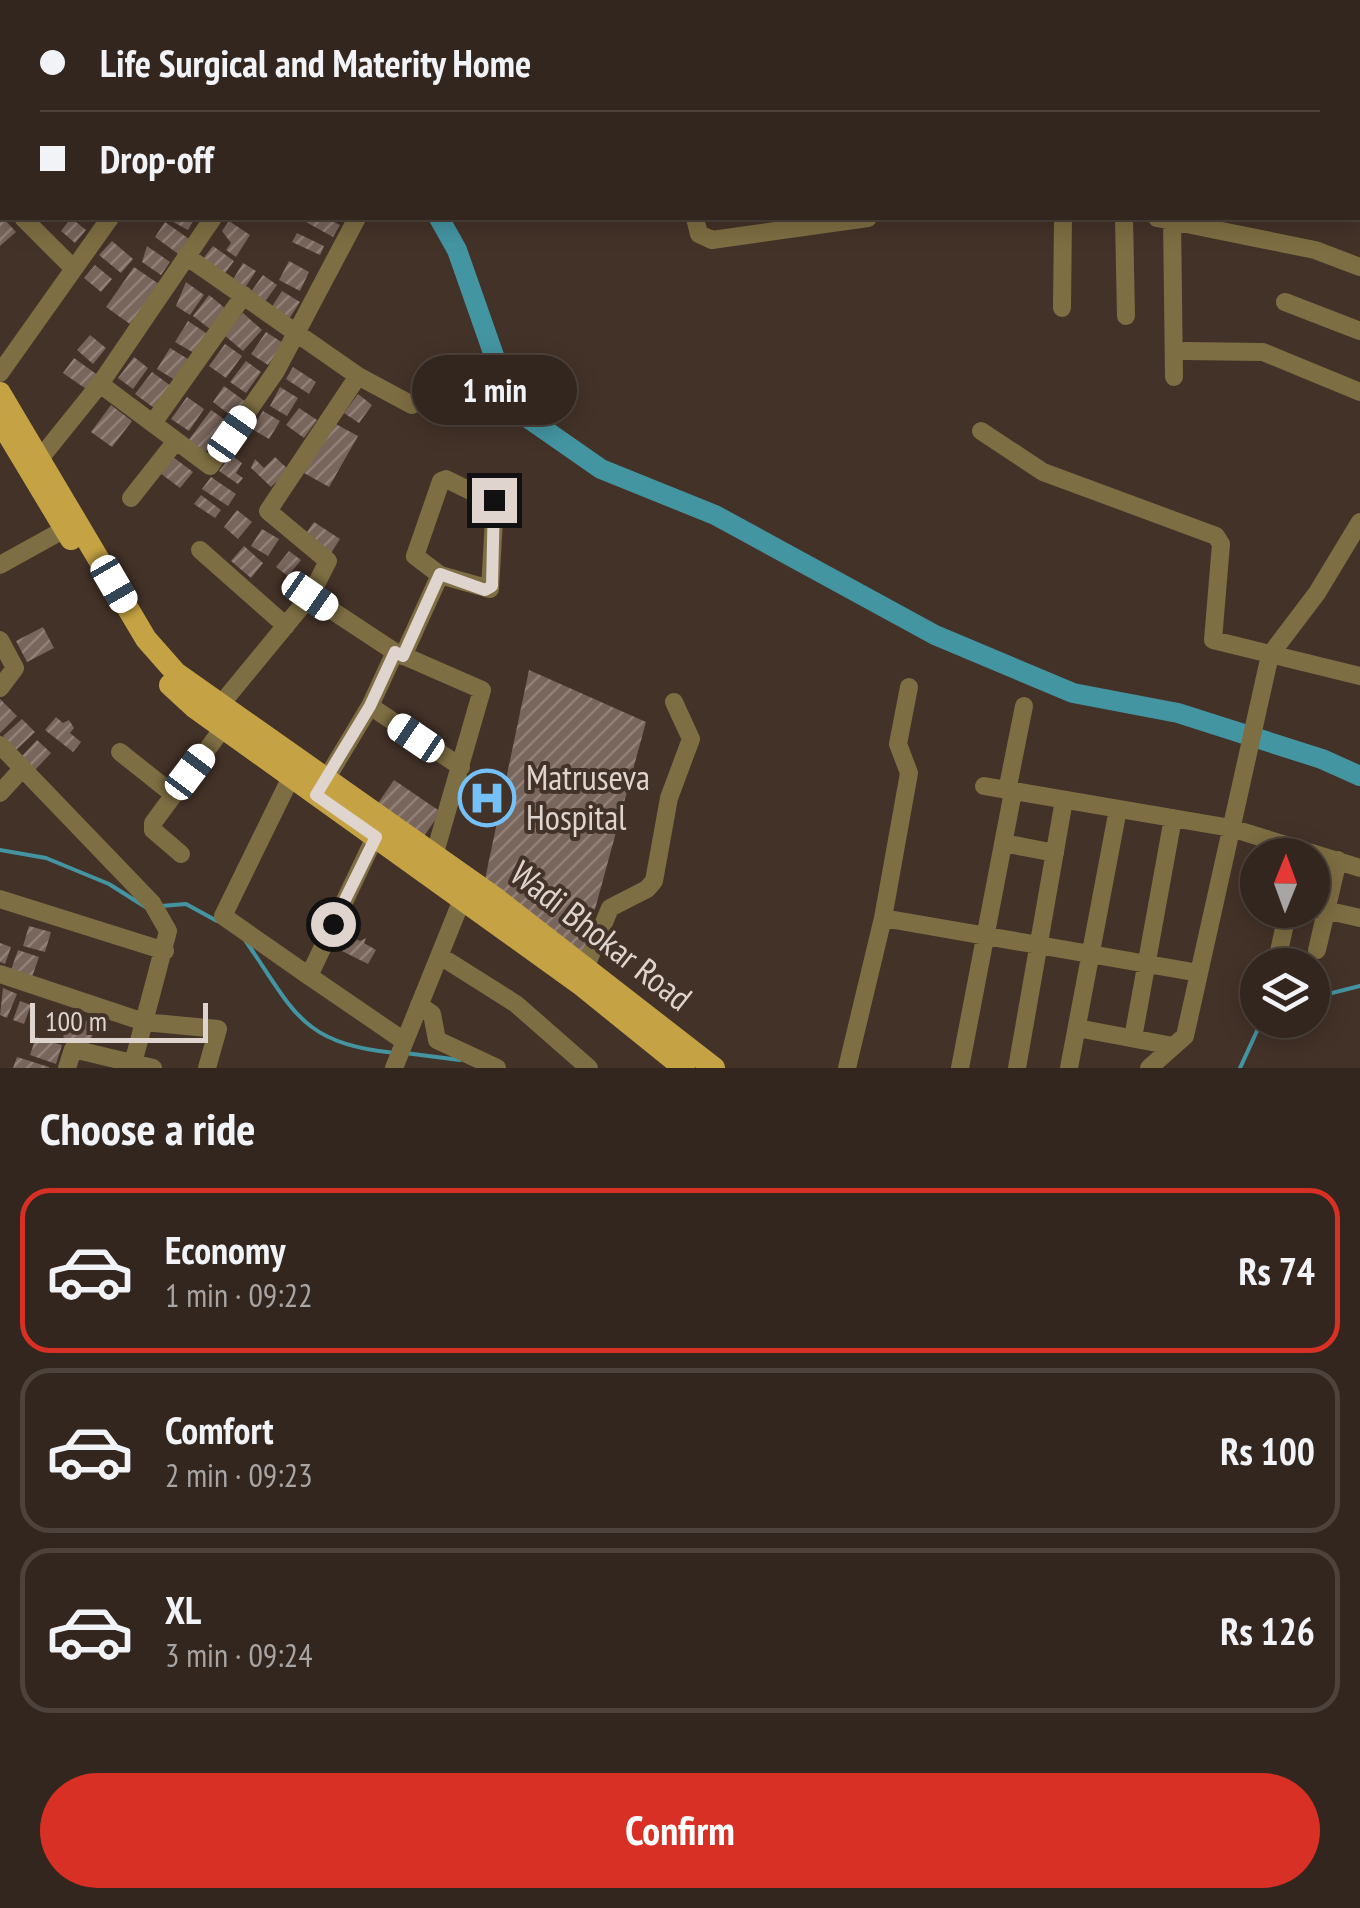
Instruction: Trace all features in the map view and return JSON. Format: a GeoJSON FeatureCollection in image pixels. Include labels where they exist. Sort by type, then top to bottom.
{"type":"FeatureCollection","features":[{"type":"Feature","properties":{"kind":"main road","name":"Wadi Bhokar Road"},"geometry":{"type":"LineString","coordinates":[[0,392],[42,456],[146,639],[218,717],[291,777],[321,787],[376,837],[432,864],[463,897],[684,1068]]}},
{"type":"Feature","properties":{"kind":"main road","name":"Wadi Bhokar Road"},"geometry":{"type":"LineString","coordinates":[[0,421],[138,650],[162,678],[586,966],[714,1068]]}},
{"type":"Feature","properties":{"kind":"street"},"geometry":{"type":"LineString","coordinates":[[25,220],[74,268]]}},
{"type":"Feature","properties":{"kind":"street"},"geometry":{"type":"LineString","coordinates":[[0,373],[109,220]]}},
{"type":"Feature","properties":{"kind":"street"},"geometry":{"type":"LineString","coordinates":[[42,456],[100,384],[212,220]]}},
{"type":"Feature","properties":{"kind":"street"},"geometry":{"type":"LineString","coordinates":[[100,384],[210,466],[300,332],[356,220]]}},
{"type":"Feature","properties":{"kind":"street"},"geometry":{"type":"LineString","coordinates":[[696,220],[699,234],[712,240],[854,220]]}},
{"type":"Feature","properties":{"kind":"street"},"geometry":{"type":"LineString","coordinates":[[1062,308],[1063,220]]}},
{"type":"Feature","properties":{"kind":"street"},"geometry":{"type":"LineString","coordinates":[[1124,220],[1126,316]]}},
{"type":"Feature","properties":{"kind":"street"},"geometry":{"type":"LineString","coordinates":[[1167,220],[1174,377]]}},
{"type":"Feature","properties":{"kind":"street"},"geometry":{"type":"LineString","coordinates":[[1172,220],[1315,250],[1360,267]]}},
{"type":"Feature","properties":{"kind":"street"},"geometry":{"type":"LineString","coordinates":[[1258,220],[1260,239]]}},
{"type":"Feature","properties":{"kind":"street"},"geometry":{"type":"LineString","coordinates":[[186,256],[358,376],[412,404]]}},
{"type":"Feature","properties":{"kind":"street"},"geometry":{"type":"LineString","coordinates":[[153,423],[244,295]]}},
{"type":"Feature","properties":{"kind":"street"},"geometry":{"type":"LineString","coordinates":[[1285,302],[1360,331]]}},
{"type":"Feature","properties":{"kind":"street"},"geometry":{"type":"LineString","coordinates":[[1185,351],[1263,352],[1360,392]]}},
{"type":"Feature","properties":{"kind":"street"},"geometry":{"type":"LineString","coordinates":[[182,854],[152,826],[218,717],[310,596],[328,561],[268,511],[358,376]]}},
{"type":"Feature","properties":{"kind":"street"},"geometry":{"type":"LineString","coordinates":[[981,431],[1043,472],[1216,536],[1221,544],[1213,640],[1360,676]]}},
{"type":"Feature","properties":{"kind":"street"},"geometry":{"type":"LineString","coordinates":[[130,498],[176,440]]}},
{"type":"Feature","properties":{"kind":"street"},"geometry":{"type":"LineString","coordinates":[[446,479],[496,502],[492,586],[485,590],[440,574],[414,552],[440,480],[446,479]]}},
{"type":"Feature","properties":{"kind":"street"},"geometry":{"type":"LineString","coordinates":[[1149,1068],[1185,1036],[1270,655],[1316,593],[1360,522]]}},
{"type":"Feature","properties":{"kind":"street"},"geometry":{"type":"LineString","coordinates":[[0,565],[65,529]]}},
{"type":"Feature","properties":{"kind":"street"},"geometry":{"type":"LineString","coordinates":[[200,550],[286,626]]}},
{"type":"Feature","properties":{"kind":"street"},"geometry":{"type":"LineString","coordinates":[[321,787],[370,706],[440,574]]}},
{"type":"Feature","properties":{"kind":"street"},"geometry":{"type":"LineString","coordinates":[[310,596],[399,654],[482,690],[432,864]]}},
{"type":"Feature","properties":{"kind":"street"},"geometry":{"type":"LineString","coordinates":[[0,640],[15,668],[0,688]]}},
{"type":"Feature","properties":{"kind":"street"},"geometry":{"type":"LineString","coordinates":[[847,1068],[883,918],[910,770],[898,744],[909,687]]}},
{"type":"Feature","properties":{"kind":"street"},"geometry":{"type":"LineString","coordinates":[[586,966],[614,903],[647,889],[654,881],[669,798],[690,740],[674,702]]}},
{"type":"Feature","properties":{"kind":"street"},"geometry":{"type":"LineString","coordinates":[[370,706],[461,766]]}},
{"type":"Feature","properties":{"kind":"street"},"geometry":{"type":"LineString","coordinates":[[960,1068],[1004,843],[1024,706]]}},
{"type":"Feature","properties":{"kind":"street"},"geometry":{"type":"LineString","coordinates":[[0,745],[157,910],[168,931],[134,1062]]}},
{"type":"Feature","properties":{"kind":"street"},"geometry":{"type":"LineString","coordinates":[[120,752],[174,794]]}},
{"type":"Feature","properties":{"kind":"street"},"geometry":{"type":"LineString","coordinates":[[0,793],[22,769]]}},
{"type":"Feature","properties":{"kind":"street"},"geometry":{"type":"LineString","coordinates":[[291,777],[223,916],[403,1044]]}},
{"type":"Feature","properties":{"kind":"street"},"geometry":{"type":"LineString","coordinates":[[984,786],[1231,828],[1260,838]]}},
{"type":"Feature","properties":{"kind":"street"},"geometry":{"type":"LineString","coordinates":[[1017,1068],[1064,800]]}},
{"type":"Feature","properties":{"kind":"street"},"geometry":{"type":"LineString","coordinates":[[1069,1068],[1118,809]]}},
{"type":"Feature","properties":{"kind":"street"},"geometry":{"type":"LineString","coordinates":[[1133,1038],[1174,818]]}},
{"type":"Feature","properties":{"kind":"street"},"geometry":{"type":"LineString","coordinates":[[309,976],[376,837]]}},
{"type":"Feature","properties":{"kind":"street"},"geometry":{"type":"LineString","coordinates":[[1004,843],[1055,853]]}},
{"type":"Feature","properties":{"kind":"street"},"geometry":{"type":"LineString","coordinates":[[1330,858],[1360,868]]}},
{"type":"Feature","properties":{"kind":"street"},"geometry":{"type":"LineString","coordinates":[[1330,881],[1338,860]]}},
{"type":"Feature","properties":{"kind":"street"},"geometry":{"type":"LineString","coordinates":[[394,1067],[463,897]]}},
{"type":"Feature","properties":{"kind":"street"},"geometry":{"type":"LineString","coordinates":[[0,899],[164,952]]}},
{"type":"Feature","properties":{"kind":"street"},"geometry":{"type":"LineString","coordinates":[[1330,911],[1360,918]]}},
{"type":"Feature","properties":{"kind":"street"},"geometry":{"type":"LineString","coordinates":[[883,918],[1199,973]]}},
{"type":"Feature","properties":{"kind":"street"},"geometry":{"type":"LineString","coordinates":[[440,956],[516,1004],[589,1068]]}},
{"type":"Feature","properties":{"kind":"street"},"geometry":{"type":"LineString","coordinates":[[0,974],[144,1022],[218,1029],[208,1068]]}},
{"type":"Feature","properties":{"kind":"street"},"geometry":{"type":"LineString","coordinates":[[419,1005],[432,1014],[437,1040],[497,1068]]}},
{"type":"Feature","properties":{"kind":"street"},"geometry":{"type":"LineString","coordinates":[[1076,1028],[1173,1046]]}},
{"type":"Feature","properties":{"kind":"street"},"geometry":{"type":"LineString","coordinates":[[67,1068],[74,1049],[153,1068]]}},
{"type":"Feature","properties":{"kind":"building"},"geometry":{"type":"Polygon","coordinates":[[[0,220],[5,220],[16,232],[0,246],[0,220]]]}},
{"type":"Feature","properties":{"kind":"building"},"geometry":{"type":"Polygon","coordinates":[[[69,220],[86,230],[75,243],[61,231],[69,220]]]}},
{"type":"Feature","properties":{"kind":"building"},"geometry":{"type":"Polygon","coordinates":[[[170,220],[194,220],[188,230],[170,220]]]}},
{"type":"Feature","properties":{"kind":"building"},"geometry":{"type":"Polygon","coordinates":[[[330,220],[340,225],[333,237],[306,222],[330,220]]]}},
{"type":"Feature","properties":{"kind":"building"},"geometry":{"type":"Polygon","coordinates":[[[229,221],[250,235],[236,257],[226,250],[231,243],[222,231],[229,221]]]}},
{"type":"Feature","properties":{"kind":"building"},"geometry":{"type":"Polygon","coordinates":[[[165,222],[192,241],[181,256],[155,237],[165,222]]]}},
{"type":"Feature","properties":{"kind":"building"},"geometry":{"type":"Polygon","coordinates":[[[297,233],[324,246],[320,255],[292,242],[297,233]]]}},
{"type":"Feature","properties":{"kind":"building"},"geometry":{"type":"Polygon","coordinates":[[[112,241],[133,259],[121,273],[99,255],[112,241]]]}},
{"type":"Feature","properties":{"kind":"building"},"geometry":{"type":"Polygon","coordinates":[[[147,246],[170,262],[161,275],[142,262],[147,246]]]}},
{"type":"Feature","properties":{"kind":"building"},"geometry":{"type":"Polygon","coordinates":[[[213,246],[234,261],[223,276],[202,260],[213,246]]]}},
{"type":"Feature","properties":{"kind":"building"},"geometry":{"type":"Polygon","coordinates":[[[289,261],[309,272],[300,291],[279,280],[289,261]]]}},
{"type":"Feature","properties":{"kind":"building"},"geometry":{"type":"Polygon","coordinates":[[[243,263],[256,271],[244,289],[232,281],[243,263]]]}},
{"type":"Feature","properties":{"kind":"building"},"geometry":{"type":"Polygon","coordinates":[[[95,265],[112,279],[101,292],[84,278],[95,265]]]}},
{"type":"Feature","properties":{"kind":"building"},"geometry":{"type":"Polygon","coordinates":[[[134,267],[159,284],[130,324],[106,307],[134,267]]]}},
{"type":"Feature","properties":{"kind":"building"},"geometry":{"type":"Polygon","coordinates":[[[263,275],[277,285],[264,303],[250,293],[263,275]]]}},
{"type":"Feature","properties":{"kind":"building"},"geometry":{"type":"Polygon","coordinates":[[[186,282],[204,295],[190,315],[176,306],[186,282]]]}},
{"type":"Feature","properties":{"kind":"building"},"geometry":{"type":"Polygon","coordinates":[[[282,291],[300,302],[289,319],[271,308],[282,291]]]}},
{"type":"Feature","properties":{"kind":"building"},"geometry":{"type":"Polygon","coordinates":[[[209,295],[226,309],[210,329],[193,316],[209,295]]]}},
{"type":"Feature","properties":{"kind":"building"},"geometry":{"type":"Polygon","coordinates":[[[243,313],[262,330],[243,351],[224,335],[243,313]]]}},
{"type":"Feature","properties":{"kind":"building"},"geometry":{"type":"Polygon","coordinates":[[[188,321],[206,333],[194,353],[175,342],[188,321]]]}},
{"type":"Feature","properties":{"kind":"building"},"geometry":{"type":"Polygon","coordinates":[[[266,332],[283,343],[268,365],[251,354],[266,332]]]}},
{"type":"Feature","properties":{"kind":"building"},"geometry":{"type":"Polygon","coordinates":[[[90,335],[106,348],[93,364],[77,350],[90,335]]]}},
{"type":"Feature","properties":{"kind":"building"},"geometry":{"type":"Polygon","coordinates":[[[225,344],[242,356],[226,378],[209,366],[225,344]]]}},
{"type":"Feature","properties":{"kind":"building"},"geometry":{"type":"Polygon","coordinates":[[[170,348],[188,359],[175,380],[157,369],[170,348]]]}},
{"type":"Feature","properties":{"kind":"building"},"geometry":{"type":"Polygon","coordinates":[[[134,357],[148,368],[133,389],[118,378],[134,357]]]}},
{"type":"Feature","properties":{"kind":"building"},"geometry":{"type":"Polygon","coordinates":[[[74,358],[99,376],[89,391],[63,373],[74,358]]]}},
{"type":"Feature","properties":{"kind":"building"},"geometry":{"type":"Polygon","coordinates":[[[246,361],[261,372],[246,393],[230,382],[246,361]]]}},
{"type":"Feature","properties":{"kind":"building"},"geometry":{"type":"Polygon","coordinates":[[[293,367],[316,382],[309,394],[286,379],[293,367]]]}},
{"type":"Feature","properties":{"kind":"building"},"geometry":{"type":"Polygon","coordinates":[[[152,372],[171,386],[154,408],[135,394],[152,372]]]}},
{"type":"Feature","properties":{"kind":"building"},"geometry":{"type":"Polygon","coordinates":[[[224,386],[246,402],[234,418],[213,402],[224,386]]]}},
{"type":"Feature","properties":{"kind":"building"},"geometry":{"type":"Polygon","coordinates":[[[280,387],[298,398],[287,416],[270,406],[280,387]]]}},
{"type":"Feature","properties":{"kind":"building"},"geometry":{"type":"Polygon","coordinates":[[[358,394],[372,405],[359,423],[344,413],[358,394]]]}},
{"type":"Feature","properties":{"kind":"building"},"geometry":{"type":"Polygon","coordinates":[[[187,397],[204,409],[189,431],[171,419],[187,397]]]}},
{"type":"Feature","properties":{"kind":"building"},"geometry":{"type":"Polygon","coordinates":[[[111,405],[132,421],[112,447],[91,432],[111,405]]]}},
{"type":"Feature","properties":{"kind":"building"},"geometry":{"type":"Polygon","coordinates":[[[299,408],[317,420],[304,438],[286,425],[299,408]]]}},
{"type":"Feature","properties":{"kind":"building"},"geometry":{"type":"Polygon","coordinates":[[[211,410],[228,422],[205,453],[188,441],[211,410]]]}},
{"type":"Feature","properties":{"kind":"building"},"geometry":{"type":"Polygon","coordinates":[[[263,411],[280,421],[269,439],[252,429],[263,411]]]}},
{"type":"Feature","properties":{"kind":"building"},"geometry":{"type":"Polygon","coordinates":[[[332,422],[358,436],[329,487],[304,473],[332,422]]]}},
{"type":"Feature","properties":{"kind":"building"},"geometry":{"type":"Polygon","coordinates":[[[231,455],[242,463],[236,473],[243,478],[238,484],[219,471],[231,455]]]}},
{"type":"Feature","properties":{"kind":"building"},"geometry":{"type":"Polygon","coordinates":[[[173,457],[193,472],[180,488],[160,473],[173,457]]]}},
{"type":"Feature","properties":{"kind":"building"},"geometry":{"type":"Polygon","coordinates":[[[275,457],[289,470],[271,487],[251,468],[255,459],[264,468],[275,457]]]}},
{"type":"Feature","properties":{"kind":"building"},"geometry":{"type":"Polygon","coordinates":[[[211,477],[236,494],[228,506],[202,489],[211,477]]]}},
{"type":"Feature","properties":{"kind":"building"},"geometry":{"type":"Polygon","coordinates":[[[201,495],[221,510],[215,518],[194,504],[201,495]]]}},
{"type":"Feature","properties":{"kind":"building"},"geometry":{"type":"Polygon","coordinates":[[[237,510],[252,522],[238,539],[224,527],[237,510]]]}},
{"type":"Feature","properties":{"kind":"building"},"geometry":{"type":"Polygon","coordinates":[[[314,522],[340,539],[331,553],[305,535],[314,522]]]}},
{"type":"Feature","properties":{"kind":"building"},"geometry":{"type":"Polygon","coordinates":[[[262,529],[279,539],[268,556],[251,546],[262,529]]]}},
{"type":"Feature","properties":{"kind":"building"},"geometry":{"type":"Polygon","coordinates":[[[244,546],[263,563],[251,578],[231,561],[244,546]]]}},
{"type":"Feature","properties":{"kind":"building"},"geometry":{"type":"Polygon","coordinates":[[[289,551],[301,560],[288,576],[276,567],[289,551]]]}},
{"type":"Feature","properties":{"kind":"building"},"geometry":{"type":"Polygon","coordinates":[[[43,627],[54,648],[27,662],[16,641],[43,627]]]}},
{"type":"Feature","properties":{"kind":"building"},"geometry":{"type":"Polygon","coordinates":[[[529,670],[646,722],[582,957],[484,884],[529,670]]]}},
{"type":"Feature","properties":{"kind":"building"},"geometry":{"type":"Polygon","coordinates":[[[0,699],[17,716],[0,733],[0,699]]]}},
{"type":"Feature","properties":{"kind":"building"},"geometry":{"type":"Polygon","coordinates":[[[56,717],[63,723],[69,720],[74,728],[70,733],[81,742],[73,752],[45,730],[56,717]]]}},
{"type":"Feature","properties":{"kind":"building"},"geometry":{"type":"Polygon","coordinates":[[[22,719],[35,732],[16,750],[3,736],[22,719]]]}},
{"type":"Feature","properties":{"kind":"building"},"geometry":{"type":"Polygon","coordinates":[[[37,740],[51,753],[35,770],[21,757],[37,740]]]}},
{"type":"Feature","properties":{"kind":"building"},"geometry":{"type":"Polygon","coordinates":[[[477,773],[488,776],[487,786],[489,776],[506,780],[503,795],[495,793],[491,808],[467,800],[477,773]]]}},
{"type":"Feature","properties":{"kind":"building"},"geometry":{"type":"Polygon","coordinates":[[[394,780],[441,812],[421,840],[374,809],[394,780]]]}},
{"type":"Feature","properties":{"kind":"building"},"geometry":{"type":"Polygon","coordinates":[[[29,926],[51,932],[45,952],[23,946],[29,926]]]}},
{"type":"Feature","properties":{"kind":"building"},"geometry":{"type":"Polygon","coordinates":[[[350,936],[360,941],[366,938],[364,943],[376,950],[368,964],[342,951],[350,936]]]}},
{"type":"Feature","properties":{"kind":"building"},"geometry":{"type":"Polygon","coordinates":[[[0,943],[11,947],[5,964],[0,962],[0,943]]]}},
{"type":"Feature","properties":{"kind":"building"},"geometry":{"type":"Polygon","coordinates":[[[18,950],[39,957],[32,977],[11,970],[18,950]]]}},
{"type":"Feature","properties":{"kind":"building"},"geometry":{"type":"Polygon","coordinates":[[[3,988],[17,994],[7,1018],[0,1015],[3,988]]]}},
{"type":"Feature","properties":{"kind":"building"},"geometry":{"type":"Polygon","coordinates":[[[20,1001],[31,1005],[24,1024],[13,1020],[20,1001]]]}},
{"type":"Feature","properties":{"kind":"building"},"geometry":{"type":"Polygon","coordinates":[[[73,1015],[97,1025],[87,1048],[63,1037],[73,1015]]]}},
{"type":"Feature","properties":{"kind":"building"},"geometry":{"type":"Polygon","coordinates":[[[36,1037],[62,1045],[56,1064],[30,1055],[36,1037]]]}},
{"type":"Feature","properties":{"kind":"building"},"geometry":{"type":"Polygon","coordinates":[[[17,1057],[49,1067],[49,1068],[13,1068],[17,1057]]]}},
{"type":"Feature","properties":{"kind":"waterway"},"geometry":{"type":"LineString","coordinates":[[440,220],[457,250],[512,407],[601,469],[715,515],[935,635],[1073,693],[1178,713],[1322,759],[1360,776]]}},
{"type":"Feature","properties":{"kind":"waterway"},"geometry":{"type":"LineString","coordinates":[[0,850],[46,858],[109,884],[147,908]]}},
{"type":"Feature","properties":{"kind":"waterway"},"geometry":{"type":"LineString","coordinates":[[161,906],[186,904],[217,921]]}},
{"type":"Feature","properties":{"kind":"waterway"},"geometry":{"type":"LineString","coordinates":[[245,940],[303,1020],[339,1041],[395,1053]]}},
{"type":"Feature","properties":{"kind":"waterway"},"geometry":{"type":"LineString","coordinates":[[1330,994],[1360,986]]}},
{"type":"Feature","properties":{"kind":"waterway"},"geometry":{"type":"LineString","coordinates":[[1240,1068],[1254,1038]]}},
{"type":"Feature","properties":{"kind":"waterway"},"geometry":{"type":"LineString","coordinates":[[405,1053],[460,1060]]}},
{"type":"Feature","properties":{"kind":"place","name":"Matruseva Hospital"},"geometry":{"type":"Point","coordinates":[487,798]}},
{"type":"Feature","properties":{"kind":"route"},"geometry":{"type":"LineString","coordinates":[[333,924],[376,837],[316,795],[370,706],[395,652],[403,656],[440,574],[485,590],[492,586],[494,500]]}}]}
